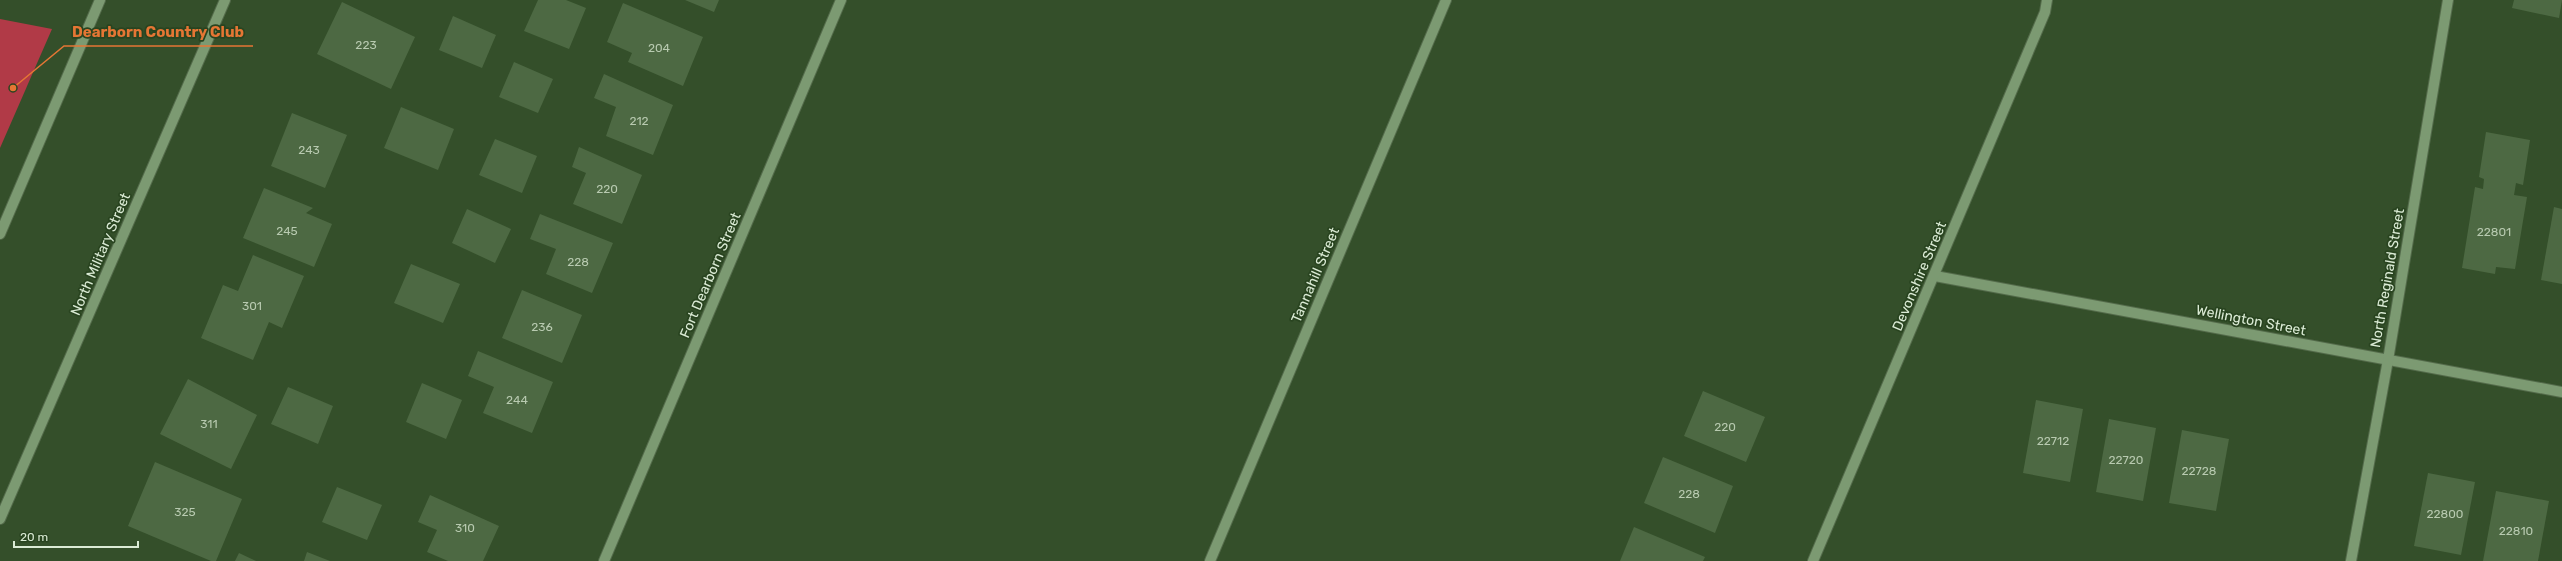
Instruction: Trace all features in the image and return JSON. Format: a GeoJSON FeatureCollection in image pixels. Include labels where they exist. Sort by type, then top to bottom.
{"type":"FeatureCollection","features":[{"type":"Feature","properties":{"kind":"street"},"geometry":{"type":"LineString","coordinates":[[0,234],[100,0]]}},
{"type":"Feature","properties":{"kind":"street","name":"North Military Street"},"geometry":{"type":"LineString","coordinates":[[0,519],[225,0]]}},
{"type":"Feature","properties":{"kind":"street","name":"Fort Dearborn Street"},"geometry":{"type":"LineString","coordinates":[[604,561],[840,0]]}},
{"type":"Feature","properties":{"kind":"street","name":"Tannahill Street"},"geometry":{"type":"LineString","coordinates":[[1210,561],[1446,0]]}},
{"type":"Feature","properties":{"kind":"street","name":"Devonshire Street"},"geometry":{"type":"LineString","coordinates":[[1813,561],[1935,276],[2045,12],[2047,0]]}},
{"type":"Feature","properties":{"kind":"street","name":"North Reginald Street"},"geometry":{"type":"LineString","coordinates":[[2351,561],[2388,360],[2448,0]]}},
{"type":"Feature","properties":{"kind":"street","name":"Wellington Street"},"geometry":{"type":"LineString","coordinates":[[1935,276],[2562,392]]}},
{"type":"Feature","properties":{"kind":"shaded area"},"geometry":{"type":"Polygon","coordinates":[[[0,19],[52,29],[0,148],[0,19]]]}},
{"type":"Feature","properties":{"kind":"building"},"geometry":{"type":"Polygon","coordinates":[[[538,0],[566,0],[586,8],[569,49],[524,31],[538,0]]]}},
{"type":"Feature","properties":{"kind":"building"},"geometry":{"type":"Polygon","coordinates":[[[685,0],[719,0],[714,12],[685,0]]]}},
{"type":"Feature","properties":{"kind":"building"},"geometry":{"type":"Polygon","coordinates":[[[2514,0],[2562,0],[2559,18],[2512,8],[2514,0]]]}},
{"type":"Feature","properties":{"kind":"building"},"geometry":{"type":"Polygon","coordinates":[[[342,2],[415,37],[391,89],[317,54],[342,2]]]}},
{"type":"Feature","properties":{"kind":"building"},"geometry":{"type":"Polygon","coordinates":[[[623,3],[703,37],[683,86],[628,62],[632,53],[607,42],[623,3]]]}},
{"type":"Feature","properties":{"kind":"building"},"geometry":{"type":"Polygon","coordinates":[[[453,16],[496,35],[482,68],[439,50],[453,16]]]}},
{"type":"Feature","properties":{"kind":"building"},"geometry":{"type":"Polygon","coordinates":[[[514,62],[553,79],[538,113],[499,97],[514,62]]]}},
{"type":"Feature","properties":{"kind":"building"},"geometry":{"type":"Polygon","coordinates":[[[604,74],[673,105],[653,155],[606,136],[616,107],[594,98],[604,74]]]}},
{"type":"Feature","properties":{"kind":"building"},"geometry":{"type":"Polygon","coordinates":[[[401,107],[454,129],[438,170],[384,148],[401,107]]]}},
{"type":"Feature","properties":{"kind":"building"},"geometry":{"type":"Polygon","coordinates":[[[292,113],[347,135],[325,188],[271,166],[292,113]]]}},
{"type":"Feature","properties":{"kind":"building"},"geometry":{"type":"Polygon","coordinates":[[[2486,132],[2530,140],[2523,185],[2516,183],[2514,195],[2527,197],[2515,269],[2496,267],[2495,274],[2462,268],[2475,187],[2483,189],[2484,179],[2479,177],[2486,132]]]}},
{"type":"Feature","properties":{"kind":"building"},"geometry":{"type":"Polygon","coordinates":[[[495,139],[537,156],[522,193],[479,175],[495,139]]]}},
{"type":"Feature","properties":{"kind":"building"},"geometry":{"type":"Polygon","coordinates":[[[579,147],[642,175],[622,224],[573,204],[586,173],[572,167],[579,147]]]}},
{"type":"Feature","properties":{"kind":"building"},"geometry":{"type":"Polygon","coordinates":[[[264,188],[313,208],[306,213],[332,224],[314,267],[243,238],[264,188]]]}},
{"type":"Feature","properties":{"kind":"building"},"geometry":{"type":"Polygon","coordinates":[[[2554,207],[2562,209],[2562,284],[2541,280],[2554,207]]]}},
{"type":"Feature","properties":{"kind":"building"},"geometry":{"type":"Polygon","coordinates":[[[467,209],[511,229],[495,263],[452,243],[467,209]]]}},
{"type":"Feature","properties":{"kind":"building"},"geometry":{"type":"Polygon","coordinates":[[[540,214],[613,243],[592,293],[546,274],[556,249],[530,239],[540,214]]]}},
{"type":"Feature","properties":{"kind":"building"},"geometry":{"type":"Polygon","coordinates":[[[253,255],[304,276],[282,328],[269,322],[253,360],[201,338],[223,285],[238,291],[253,255]]]}},
{"type":"Feature","properties":{"kind":"building"},"geometry":{"type":"Polygon","coordinates":[[[411,264],[460,284],[443,323],[394,303],[411,264]]]}},
{"type":"Feature","properties":{"kind":"building"},"geometry":{"type":"Polygon","coordinates":[[[522,290],[582,315],[562,363],[502,338],[522,290]]]}},
{"type":"Feature","properties":{"kind":"building"},"geometry":{"type":"Polygon","coordinates":[[[478,351],[553,382],[532,433],[483,413],[494,387],[468,376],[478,351]]]}},
{"type":"Feature","properties":{"kind":"building"},"geometry":{"type":"Polygon","coordinates":[[[188,379],[257,415],[231,469],[160,434],[188,379]]]}},
{"type":"Feature","properties":{"kind":"building"},"geometry":{"type":"Polygon","coordinates":[[[422,383],[462,400],[446,439],[406,422],[422,383]]]}},
{"type":"Feature","properties":{"kind":"building"},"geometry":{"type":"Polygon","coordinates":[[[288,387],[333,406],[318,444],[271,424],[288,387]]]}},
{"type":"Feature","properties":{"kind":"building"},"geometry":{"type":"Polygon","coordinates":[[[1703,391],[1765,417],[1746,462],[1684,436],[1703,391]]]}},
{"type":"Feature","properties":{"kind":"building"},"geometry":{"type":"Polygon","coordinates":[[[2036,400],[2083,409],[2070,482],[2023,473],[2036,400]]]}},
{"type":"Feature","properties":{"kind":"building"},"geometry":{"type":"Polygon","coordinates":[[[2109,419],[2156,428],[2143,501],[2096,492],[2109,419]]]}},
{"type":"Feature","properties":{"kind":"building"},"geometry":{"type":"Polygon","coordinates":[[[2182,430],[2229,439],[2216,511],[2169,503],[2182,430]]]}},
{"type":"Feature","properties":{"kind":"building"},"geometry":{"type":"Polygon","coordinates":[[[1663,457],[1733,486],[1715,533],[1644,503],[1663,457]]]}},
{"type":"Feature","properties":{"kind":"building"},"geometry":{"type":"Polygon","coordinates":[[[155,462],[242,499],[216,561],[211,561],[128,526],[155,462]]]}},
{"type":"Feature","properties":{"kind":"building"},"geometry":{"type":"Polygon","coordinates":[[[2428,473],[2475,482],[2461,555],[2414,546],[2428,473]]]}},
{"type":"Feature","properties":{"kind":"building"},"geometry":{"type":"Polygon","coordinates":[[[337,487],[382,505],[367,540],[322,522],[337,487]]]}},
{"type":"Feature","properties":{"kind":"building"},"geometry":{"type":"Polygon","coordinates":[[[2496,491],[2549,501],[2538,561],[2483,561],[2496,491]]]}},
{"type":"Feature","properties":{"kind":"building"},"geometry":{"type":"Polygon","coordinates":[[[430,495],[499,526],[483,561],[448,561],[427,552],[437,530],[418,522],[430,495]]]}},
{"type":"Feature","properties":{"kind":"building"},"geometry":{"type":"Polygon","coordinates":[[[1634,527],[1705,557],[1703,561],[1620,561],[1634,527]]]}},
{"type":"Feature","properties":{"kind":"building"},"geometry":{"type":"Polygon","coordinates":[[[307,552],[330,561],[304,561],[307,552]]]}},
{"type":"Feature","properties":{"kind":"building"},"geometry":{"type":"Polygon","coordinates":[[[239,553],[256,561],[235,561],[239,553]]]}},
{"type":"Feature","properties":{"kind":"place","name":"Dearborn Country Club"},"geometry":{"type":"Point","coordinates":[13,88]}}]}
